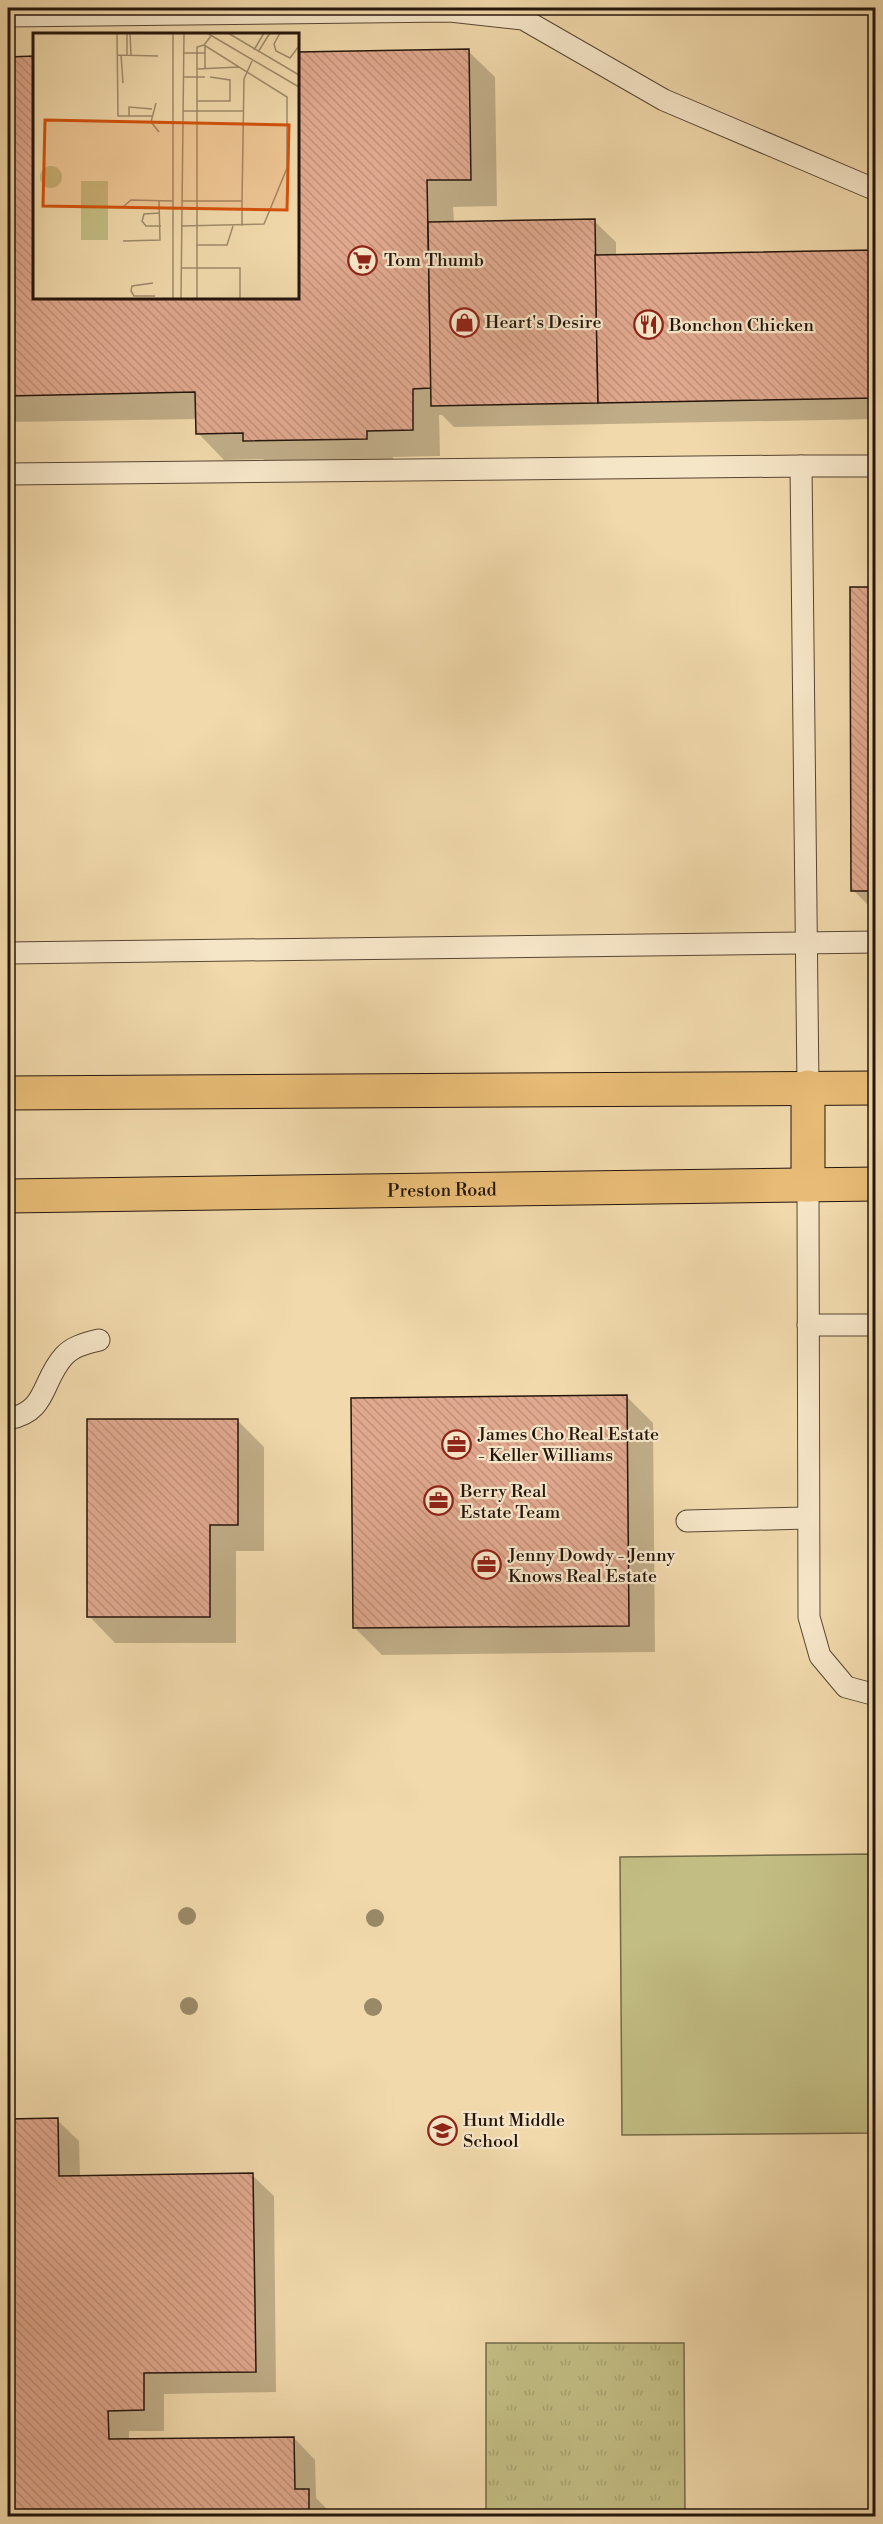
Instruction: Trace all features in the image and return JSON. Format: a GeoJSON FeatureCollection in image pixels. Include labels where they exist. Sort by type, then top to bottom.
{"type":"FeatureCollection","features":[{"type":"Feature","properties":{"kind":"main road"},"geometry":{"type":"LineString","coordinates":[[808,1087],[808,1185]]}},
{"type":"Feature","properties":{"kind":"main road"},"geometry":{"type":"LineString","coordinates":[[8,1093],[876,1088]]}},
{"type":"Feature","properties":{"kind":"main road","name":"Preston Road"},"geometry":{"type":"LineString","coordinates":[[8,1196],[876,1184]]}},
{"type":"Feature","properties":{"kind":"lane"},"geometry":{"type":"LineString","coordinates":[[8,16],[450,11],[523,19],[664,100],[876,190]]}},
{"type":"Feature","properties":{"kind":"lane"},"geometry":{"type":"LineString","coordinates":[[801,466],[808,1087]]}},
{"type":"Feature","properties":{"kind":"lane"},"geometry":{"type":"LineString","coordinates":[[8,474],[876,466]]}},
{"type":"Feature","properties":{"kind":"lane"},"geometry":{"type":"LineString","coordinates":[[8,953],[876,942]]}},
{"type":"Feature","properties":{"kind":"lane"},"geometry":{"type":"LineString","coordinates":[[808,1185],[809,1617],[820,1656],[846,1687],[876,1695]]}},
{"type":"Feature","properties":{"kind":"lane"},"geometry":{"type":"LineString","coordinates":[[808,1325],[876,1325]]}},
{"type":"Feature","properties":{"kind":"lane"},"geometry":{"type":"LineString","coordinates":[[8,1419],[24,1416],[40,1401],[65,1355],[83,1344],[99,1340]]}},
{"type":"Feature","properties":{"kind":"lane"},"geometry":{"type":"LineString","coordinates":[[687,1521],[807,1518]]}},
{"type":"Feature","properties":{"kind":"green space"},"geometry":{"type":"Polygon","coordinates":[[[875,1854],[875,2133],[622,2135],[620,1857],[875,1854]]]}},
{"type":"Feature","properties":{"kind":"green space"},"geometry":{"type":"Polygon","coordinates":[[[486,2343],[684,2343],[685,2516],[486,2516],[486,2343]]]}},
{"type":"Feature","properties":{"kind":"building","name":"Tom Thumb"},"geometry":{"type":"Polygon","coordinates":[[[469,49],[471,180],[427,180],[431,388],[413,389],[413,430],[367,431],[367,439],[243,441],[243,433],[196,434],[195,392],[8,396],[8,57],[33,56],[33,298],[298,298],[298,52],[469,49]]]}},
{"type":"Feature","properties":{"kind":"building"},"geometry":{"type":"Polygon","coordinates":[[[595,219],[598,403],[431,406],[428,222],[595,219]]]}},
{"type":"Feature","properties":{"kind":"building"},"geometry":{"type":"Polygon","coordinates":[[[876,250],[876,398],[598,403],[595,255],[876,250]]]}},
{"type":"Feature","properties":{"kind":"building"},"geometry":{"type":"Polygon","coordinates":[[[850,587],[876,587],[876,891],[851,891],[850,587]]]}},
{"type":"Feature","properties":{"kind":"building"},"geometry":{"type":"Polygon","coordinates":[[[627,1395],[629,1626],[353,1628],[351,1398],[627,1395]]]}},
{"type":"Feature","properties":{"kind":"building"},"geometry":{"type":"Polygon","coordinates":[[[87,1419],[238,1419],[238,1525],[210,1525],[210,1617],[87,1617],[87,1419]]]}},
{"type":"Feature","properties":{"kind":"building"},"geometry":{"type":"Polygon","coordinates":[[[58,2118],[59,2176],[253,2173],[256,2372],[144,2373],[144,2410],[108,2411],[109,2439],[294,2437],[295,2489],[309,2489],[309,2516],[8,2516],[8,2119],[58,2118]]]}},
{"type":"Feature","properties":{"kind":"place","name":"Tom Thumb"},"geometry":{"type":"Point","coordinates":[363,260]}},
{"type":"Feature","properties":{"kind":"place","name":"Heart's Desire"},"geometry":{"type":"Point","coordinates":[464,322]}},
{"type":"Feature","properties":{"kind":"place","name":"Bonchon Chicken"},"geometry":{"type":"Point","coordinates":[648,325]}},
{"type":"Feature","properties":{"kind":"place","name":"James Cho Real Estate - Keller Williams"},"geometry":{"type":"Point","coordinates":[457,1444]}},
{"type":"Feature","properties":{"kind":"place","name":"Berry Real Estate Team"},"geometry":{"type":"Point","coordinates":[439,1501]}},
{"type":"Feature","properties":{"kind":"place","name":"Jenny Dowdy - Jenny Knows Real Estate"},"geometry":{"type":"Point","coordinates":[487,1565]}},
{"type":"Feature","properties":{"kind":"place","name":"Hunt Middle School"},"geometry":{"type":"Point","coordinates":[442,2130]}}]}
